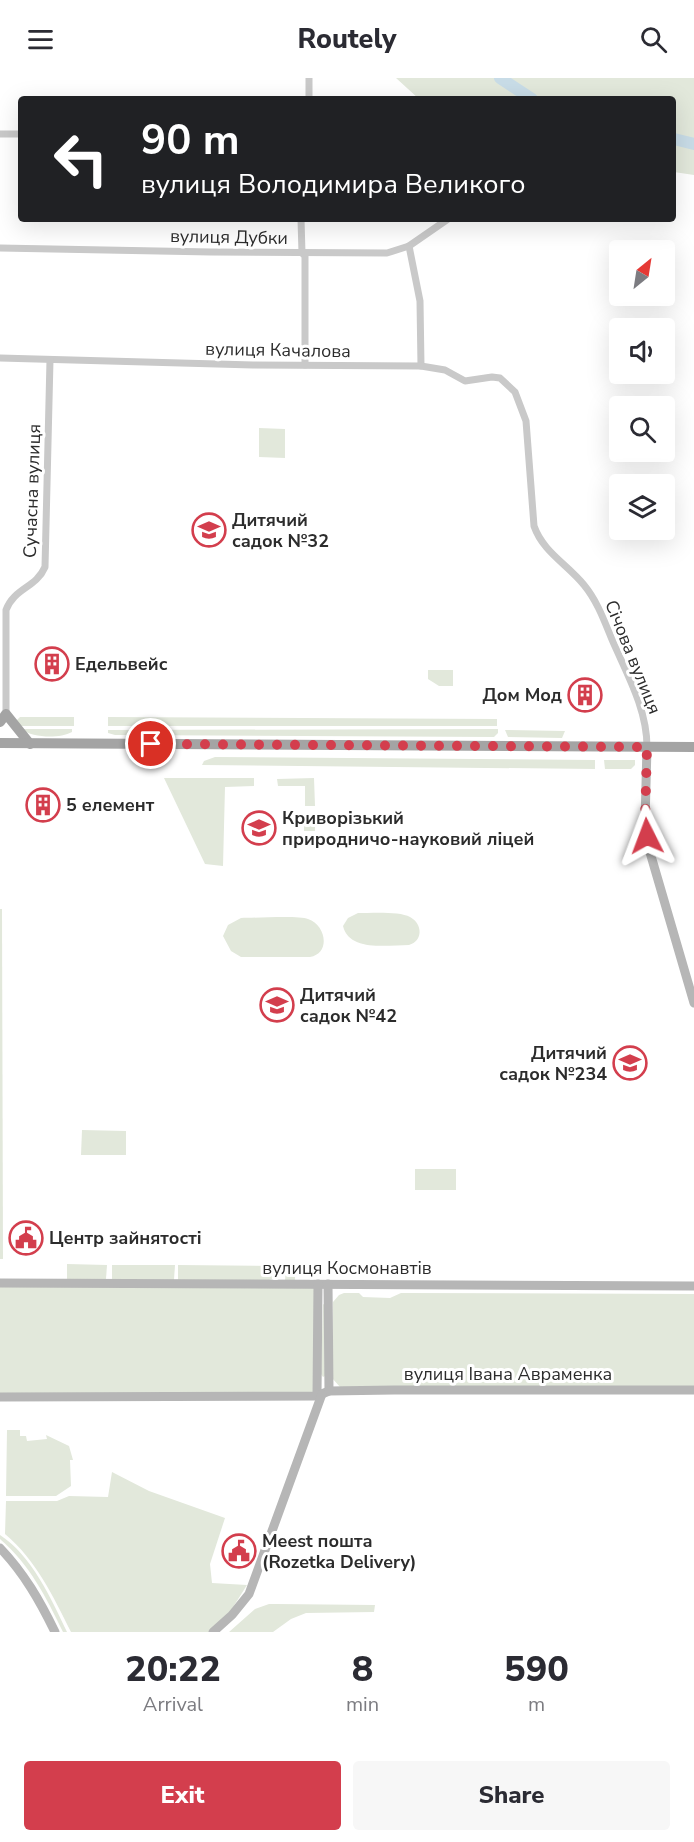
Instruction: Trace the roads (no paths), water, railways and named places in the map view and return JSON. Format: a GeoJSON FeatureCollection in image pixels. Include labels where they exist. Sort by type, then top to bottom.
{"type":"FeatureCollection","features":[{"type":"Feature","properties":{"kind":"main road"},"geometry":{"type":"LineString","coordinates":[[3,718],[30,744]]}},
{"type":"Feature","properties":{"kind":"main road"},"geometry":{"type":"LineString","coordinates":[[0,743],[694,747]]}},
{"type":"Feature","properties":{"kind":"street"},"geometry":{"type":"LineString","coordinates":[[309,78],[309,96]]}},
{"type":"Feature","properties":{"kind":"street"},"geometry":{"type":"LineString","coordinates":[[0,134],[18,135]]}},
{"type":"Feature","properties":{"kind":"street"},"geometry":{"type":"LineString","coordinates":[[301,222],[304,256],[305,365]]}},
{"type":"Feature","properties":{"kind":"street","name":"вулиця Дубки"},"geometry":{"type":"LineString","coordinates":[[0,248],[387,253],[409,246],[444,222]]}},
{"type":"Feature","properties":{"kind":"street"},"geometry":{"type":"LineString","coordinates":[[409,246],[420,301],[421,366]]}},
{"type":"Feature","properties":{"kind":"street","name":"вулиця Качалова"},"geometry":{"type":"LineString","coordinates":[[0,358],[421,366],[445,370],[465,381],[500,378],[515,392],[526,421]]}},
{"type":"Feature","properties":{"kind":"street","name":"Сучасна вулиця"},"geometry":{"type":"LineString","coordinates":[[3,718],[2,620],[13,596],[37,580],[45,567],[50,360]]}},
{"type":"Feature","properties":{"kind":"street","name":"Січова вулиця"},"geometry":{"type":"LineString","coordinates":[[526,421],[534,526],[543,546],[584,585],[596,602],[640,706],[647,732],[647,747]]}},
{"type":"Feature","properties":{"kind":"street"},"geometry":{"type":"LineString","coordinates":[[647,747],[645,822],[649,849],[694,1003]]}},
{"type":"Feature","properties":{"kind":"street","name":"вулиця Космонавтів"},"geometry":{"type":"LineString","coordinates":[[0,1283],[694,1286]]}},
{"type":"Feature","properties":{"kind":"street"},"geometry":{"type":"LineString","coordinates":[[318,1284],[322,1394]]}},
{"type":"Feature","properties":{"kind":"street"},"geometry":{"type":"LineString","coordinates":[[213,1632],[232,1615],[249,1594],[322,1394],[328,1284]]}},
{"type":"Feature","properties":{"kind":"street","name":"вулиця Івана Авраменка"},"geometry":{"type":"LineString","coordinates":[[0,1397],[694,1390]]}},
{"type":"Feature","properties":{"kind":"street"},"geometry":{"type":"LineString","coordinates":[[0,1548],[20,1569],[39,1599],[55,1632]]}},
{"type":"Feature","properties":{"kind":"waterway"},"geometry":{"type":"LineString","coordinates":[[500,78],[527,96]]}},
{"type":"Feature","properties":{"kind":"waterway"},"geometry":{"type":"LineString","coordinates":[[676,140],[694,144]]}},
{"type":"Feature","properties":{"kind":"place","name":"Дитячий садок №32"},"geometry":{"type":"Point","coordinates":[209,530]}},
{"type":"Feature","properties":{"kind":"place","name":"Едельвейс"},"geometry":{"type":"Point","coordinates":[52,664]}},
{"type":"Feature","properties":{"kind":"place","name":"Дом Мод"},"geometry":{"type":"Point","coordinates":[585,695]}},
{"type":"Feature","properties":{"kind":"place","name":"5 елемент"},"geometry":{"type":"Point","coordinates":[43,805]}},
{"type":"Feature","properties":{"kind":"place","name":"Криворізький природничо-науковий ліцей"},"geometry":{"type":"Point","coordinates":[259,828]}},
{"type":"Feature","properties":{"kind":"place","name":"Дитячий садок №42"},"geometry":{"type":"Point","coordinates":[277,1005]}},
{"type":"Feature","properties":{"kind":"place","name":"Дитячий садок №234"},"geometry":{"type":"Point","coordinates":[630,1063]}},
{"type":"Feature","properties":{"kind":"place","name":"Центр зайнятості"},"geometry":{"type":"Point","coordinates":[26,1238]}},
{"type":"Feature","properties":{"kind":"place","name":"Meest пошта (Rozetka Delivery)"},"geometry":{"type":"Point","coordinates":[239,1551]}}]}
